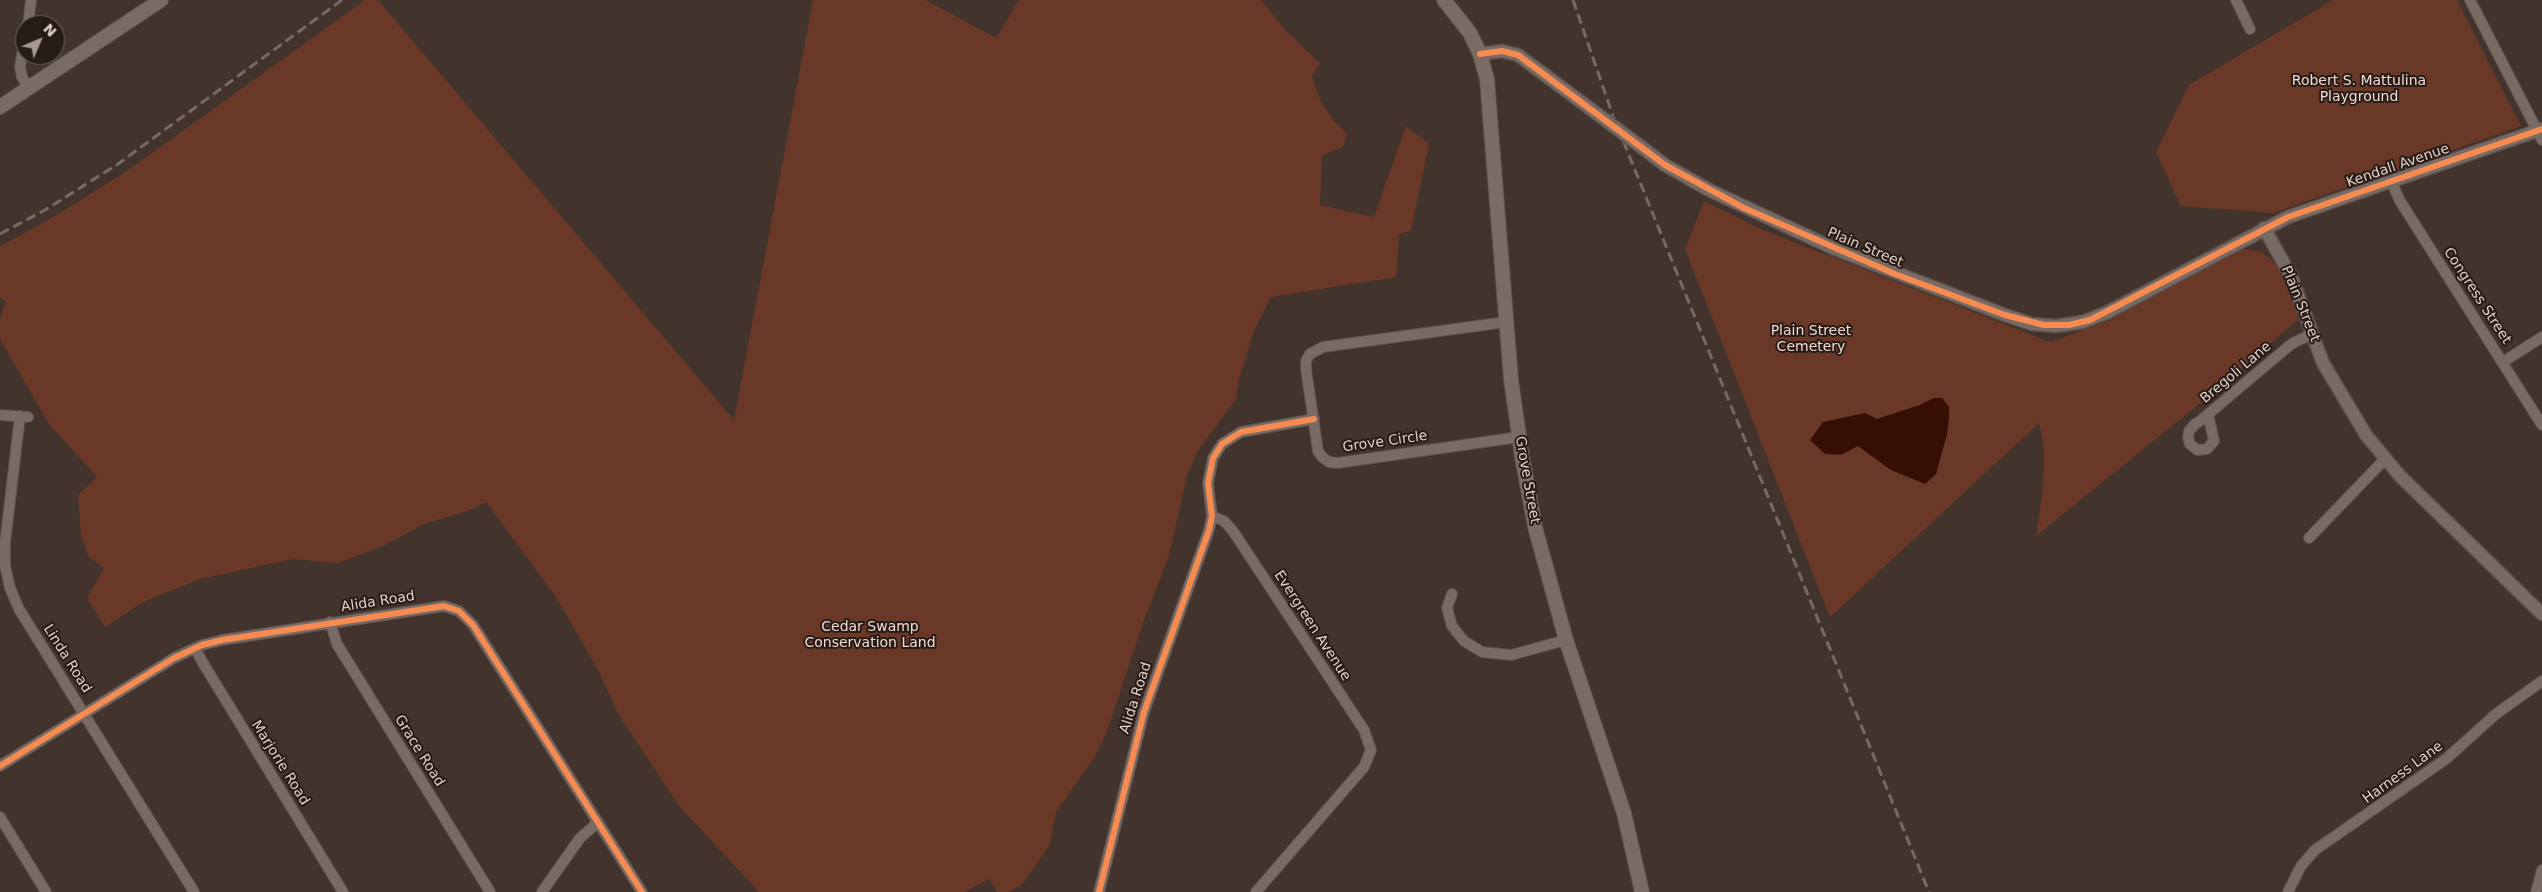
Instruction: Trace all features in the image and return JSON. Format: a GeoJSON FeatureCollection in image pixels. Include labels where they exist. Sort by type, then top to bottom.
{"type":"FeatureCollection","features":[{"type":"Feature","properties":{"kind":"main road"},"geometry":{"type":"LineString","coordinates":[[0,107],[161,0]]}},
{"type":"Feature","properties":{"kind":"main road"},"geometry":{"type":"LineString","coordinates":[[1444,0],[1466,25],[1480,54]]}},
{"type":"Feature","properties":{"kind":"main road","name":"Grove Street"},"geometry":{"type":"LineString","coordinates":[[1480,54],[1489,94],[1506,322],[1519,437],[1537,536],[1566,640],[1620,800],[1642,892]]}},
{"type":"Feature","properties":{"kind":"street"},"geometry":{"type":"LineString","coordinates":[[29,15],[31,0]]}},
{"type":"Feature","properties":{"kind":"street"},"geometry":{"type":"LineString","coordinates":[[2236,0],[2250,29]]}},
{"type":"Feature","properties":{"kind":"street"},"geometry":{"type":"LineString","coordinates":[[2470,0],[2540,133]]}},
{"type":"Feature","properties":{"kind":"street","name":"Plain Street"},"geometry":{"type":"LineString","coordinates":[[1480,54],[1502,51],[1518,55],[1644,149],[1697,184],[1790,230],[1895,274],[2005,315],[2038,325],[2061,326],[2090,320],[2264,228],[2291,276],[2323,363],[2350,412],[2385,460],[2542,614]]}},
{"type":"Feature","properties":{"kind":"street"},"geometry":{"type":"LineString","coordinates":[[20,65],[22,77],[28,87]]}},
{"type":"Feature","properties":{"kind":"street","name":"Kendall Avenue"},"geometry":{"type":"LineString","coordinates":[[2264,228],[2309,209],[2540,133]]}},
{"type":"Feature","properties":{"kind":"street","name":"Congress Street"},"geometry":{"type":"LineString","coordinates":[[2391,181],[2400,201],[2542,425]]}},
{"type":"Feature","properties":{"kind":"street","name":"Grove Circle"},"geometry":{"type":"LineString","coordinates":[[1506,322],[1318,348],[1308,357],[1306,365],[1320,455],[1334,463],[1519,437]]}},
{"type":"Feature","properties":{"kind":"street","name":"Bregoli Lane"},"geometry":{"type":"LineString","coordinates":[[2208,414],[2214,436],[2212,445],[2207,449],[2199,451],[2193,448],[2189,442],[2190,431],[2208,414],[2293,343],[2312,334]]}},
{"type":"Feature","properties":{"kind":"street"},"geometry":{"type":"LineString","coordinates":[[2503,362],[2542,337]]}},
{"type":"Feature","properties":{"kind":"street","name":"Linda Road"},"geometry":{"type":"LineString","coordinates":[[0,415],[24,416],[4,543],[7,580],[19,609],[194,892]]}},
{"type":"Feature","properties":{"kind":"street"},"geometry":{"type":"LineString","coordinates":[[1212,516],[1209,475],[1213,458],[1222,444],[1241,432],[1314,419]]}},
{"type":"Feature","properties":{"kind":"street"},"geometry":{"type":"LineString","coordinates":[[2309,538],[2385,460]]}},
{"type":"Feature","properties":{"kind":"street","name":"Alida Road"},"geometry":{"type":"LineString","coordinates":[[1099,892],[1142,718],[1208,536],[1212,516]]}},
{"type":"Feature","properties":{"kind":"street","name":"Evergreen Avenue"},"geometry":{"type":"LineString","coordinates":[[1212,516],[1220,518],[1233,531],[1364,730],[1371,750],[1364,767],[1256,892]]}},
{"type":"Feature","properties":{"kind":"street"},"geometry":{"type":"LineString","coordinates":[[1452,594],[1447,608],[1452,626],[1464,641],[1482,652],[1511,655],[1566,640]]}},
{"type":"Feature","properties":{"kind":"street","name":"Alida Road"},"geometry":{"type":"LineString","coordinates":[[0,766],[84,713],[195,648],[216,641],[330,622],[433,606],[449,607],[463,614],[473,625],[642,892]]}},
{"type":"Feature","properties":{"kind":"street","name":"Grace Road"},"geometry":{"type":"LineString","coordinates":[[330,622],[337,644],[490,892]]}},
{"type":"Feature","properties":{"kind":"street","name":"Marjorie Road"},"geometry":{"type":"LineString","coordinates":[[195,648],[343,892]]}},
{"type":"Feature","properties":{"kind":"street","name":"Harness Lane"},"geometry":{"type":"LineString","coordinates":[[2288,892],[2301,866],[2316,850],[2446,759],[2496,714],[2542,681]]}},
{"type":"Feature","properties":{"kind":"street"},"geometry":{"type":"LineString","coordinates":[[0,817],[46,892]]}},
{"type":"Feature","properties":{"kind":"street"},"geometry":{"type":"LineString","coordinates":[[542,892],[580,838],[597,823]]}},
{"type":"Feature","properties":{"kind":"street"},"geometry":{"type":"LineString","coordinates":[[2536,892],[2542,870]]}},
{"type":"Feature","properties":{"kind":"green space","name":"Cedar Swamp Conservation Land"},"geometry":{"type":"Polygon","coordinates":[[[365,0],[378,0],[734,420],[813,0],[926,0],[996,38],[1019,0],[1261,0],[1287,32],[1320,63],[1312,76],[1321,102],[1334,121],[1347,134],[1343,147],[1322,155],[1320,205],[1374,217],[1406,126],[1429,144],[1411,231],[1399,234],[1396,277],[1271,297],[1254,331],[1239,379],[1236,399],[1197,452],[1187,476],[1169,556],[1143,623],[1107,732],[1094,758],[1056,812],[1049,846],[1022,885],[1009,892],[997,892],[989,879],[964,892],[759,892],[679,806],[617,712],[599,672],[556,597],[486,502],[470,510],[424,524],[383,546],[338,563],[293,559],[200,579],[145,601],[105,627],[87,598],[104,568],[89,557],[81,537],[78,495],[97,477],[49,424],[0,339],[0,319],[6,301],[0,298],[0,246],[50,219],[124,173],[365,0]]]}},
{"type":"Feature","properties":{"kind":"green space","name":"Robert S. Mattulina Playground"},"geometry":{"type":"Polygon","coordinates":[[[2333,0],[2457,0],[2521,126],[2273,213],[2181,206],[2156,152],[2189,85],[2333,0]]]}},
{"type":"Feature","properties":{"kind":"green space","name":"Plain Street Cemetery"},"geometry":{"type":"Polygon","coordinates":[[[1704,201],[1763,230],[2050,342],[2108,321],[2218,259],[2244,249],[2262,252],[2274,262],[2282,275],[2299,319],[2204,400],[2036,536],[2042,495],[2044,462],[2043,441],[2039,423],[1830,617],[1685,249],[1704,201]],[[1934,398],[1920,405],[1877,419],[1865,413],[1846,419],[1858,446],[1891,470],[1936,474],[1947,434],[1934,398]]]}},
{"type":"Feature","properties":{"kind":"shaded area"},"geometry":{"type":"Polygon","coordinates":[[[1934,398],[1942,398],[1949,407],[1949,418],[1947,434],[1936,474],[1925,484],[1891,470],[1858,446],[1841,455],[1825,454],[1810,440],[1823,422],[1865,413],[1877,419],[1920,405],[1934,398]]]}},
{"type":"Feature","properties":{"kind":"railway"},"geometry":{"type":"LineString","coordinates":[[0,234],[45,210],[118,164],[342,0]]}},
{"type":"Feature","properties":{"kind":"railway"},"geometry":{"type":"LineString","coordinates":[[1573,0],[1613,116],[1929,892]]}},
{"type":"Feature","properties":{"kind":"cycle path"},"geometry":{"type":"LineString","coordinates":[[1480,54],[1502,51],[1518,55],[1665,165],[1744,208],[1895,274],[2005,315],[2044,325],[2069,325],[2090,320],[2288,217],[2542,129]]}},
{"type":"Feature","properties":{"kind":"cycle path"},"geometry":{"type":"LineString","coordinates":[[1099,892],[1144,712],[1209,530],[1212,516],[1208,483],[1213,458],[1222,444],[1241,432],[1314,419]]}},
{"type":"Feature","properties":{"kind":"cycle path"},"geometry":{"type":"LineString","coordinates":[[0,766],[174,658],[202,645],[222,640],[444,606],[459,611],[473,625],[642,892]]}}]}
